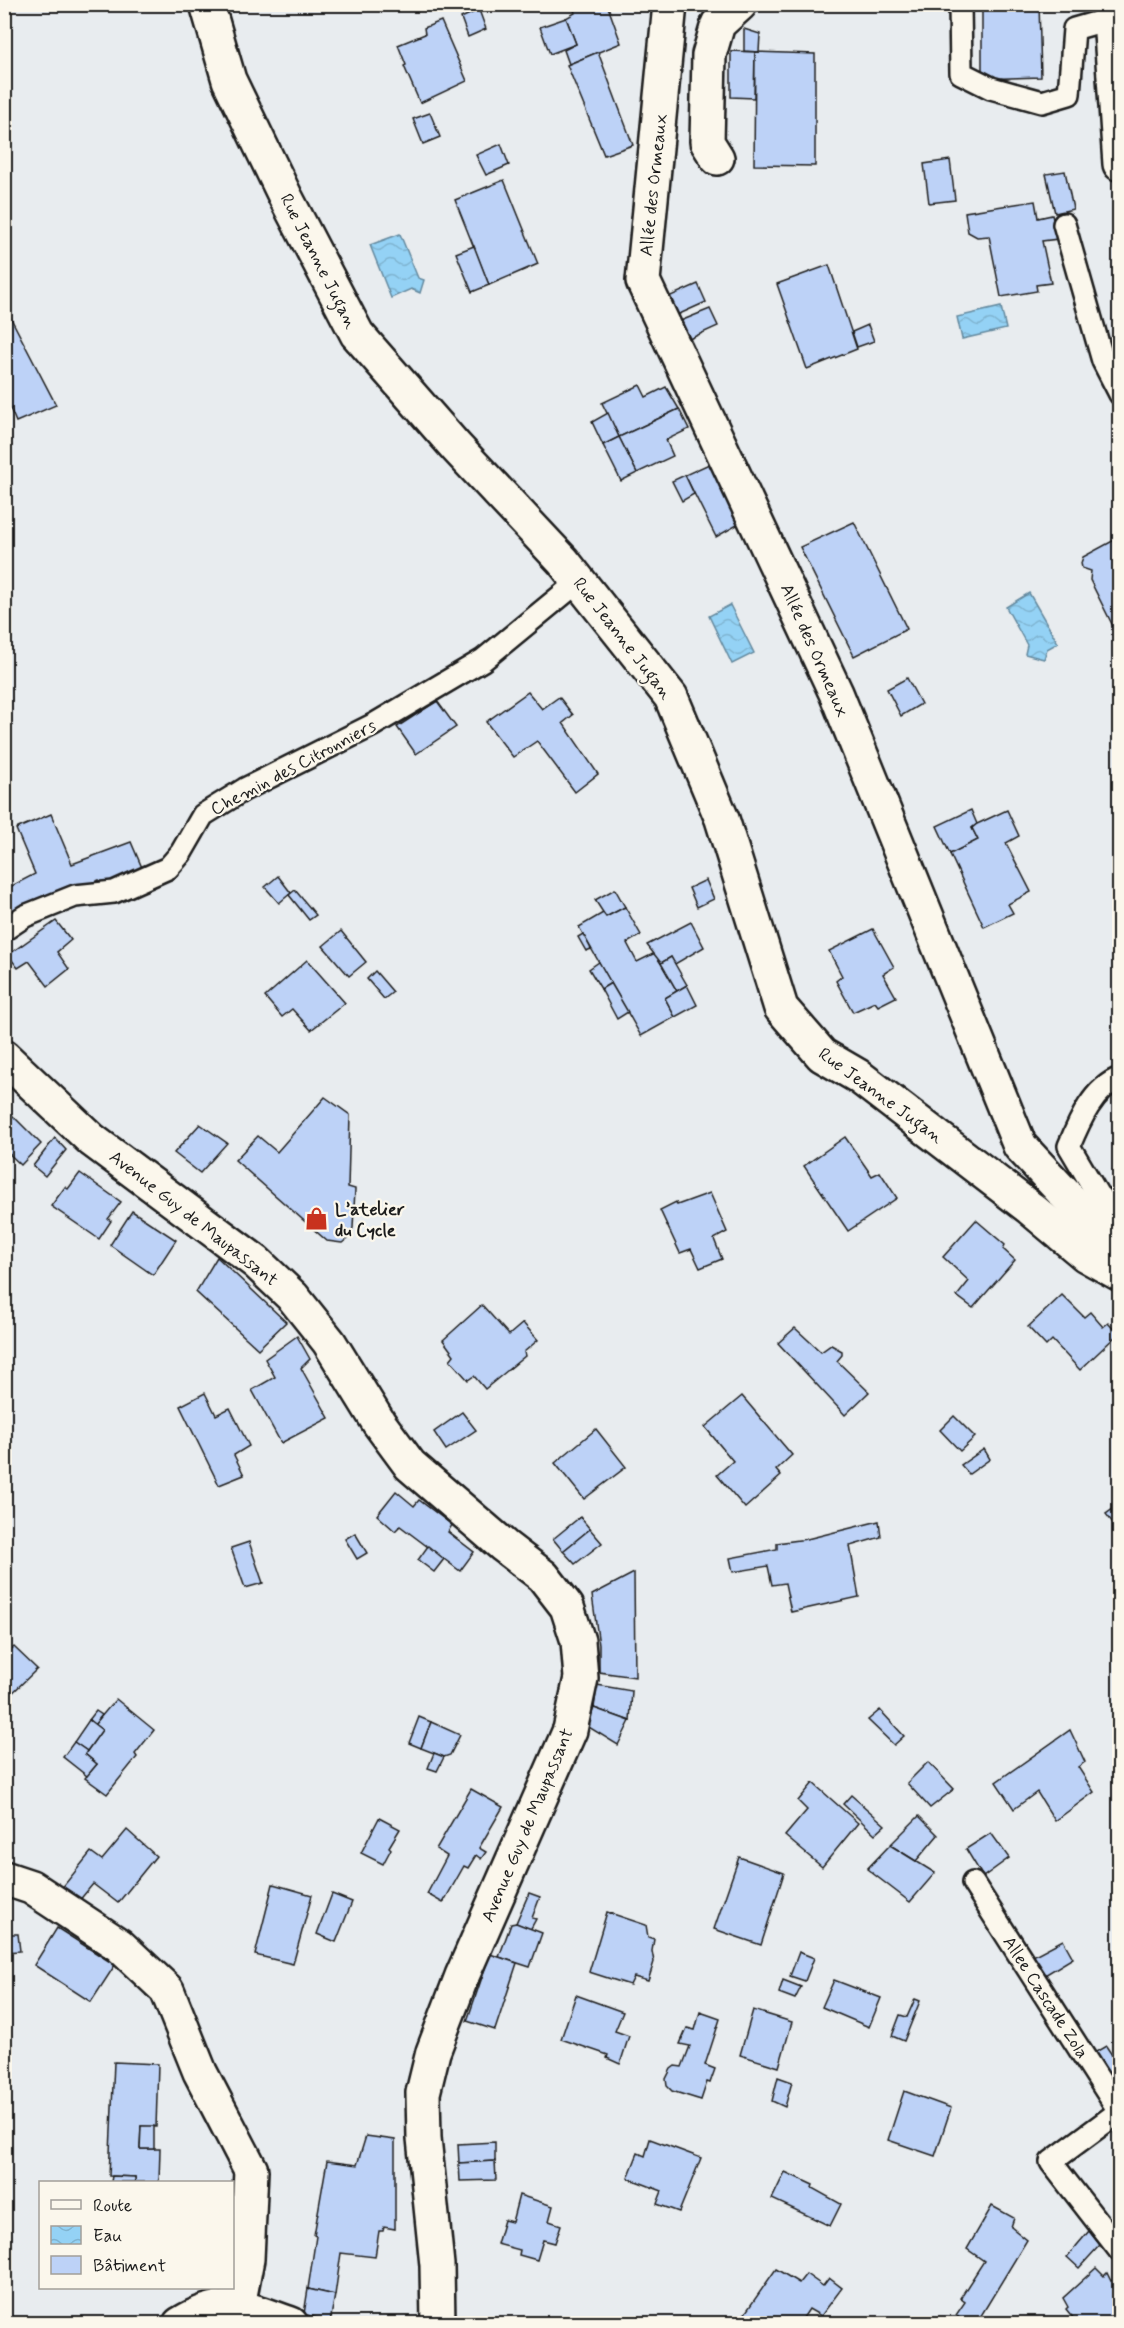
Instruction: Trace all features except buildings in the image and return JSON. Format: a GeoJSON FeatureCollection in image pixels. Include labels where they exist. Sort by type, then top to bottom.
{"type":"FeatureCollection","features":[{"type":"Feature","properties":{"kind":"street","name":"Rue Jeanne Jugan"},"geometry":{"type":"LineString","coordinates":[[207,4],[229,80],[286,198],[357,334],[456,447],[563,561],[671,697],[722,819],[781,1008],[822,1054],[858,1076],[1030,1208],[1086,1255],[1119,1274]]}},
{"type":"Feature","properties":{"kind":"street","name":"Allée des Ormeaux"},"geometry":{"type":"LineString","coordinates":[[670,4],[643,281],[836,693],[1020,1146],[1107,1238],[1119,1256]]}},
{"type":"Feature","properties":{"kind":"street"},"geometry":{"type":"LineString","coordinates":[[717,158],[707,142],[709,55],[718,24],[740,4]]}},
{"type":"Feature","properties":{"kind":"street"},"geometry":{"type":"LineString","coordinates":[[1109,12],[1119,164]]}},
{"type":"Feature","properties":{"kind":"street","name":"Avenue Guy de Maupassant"},"geometry":{"type":"LineString","coordinates":[[4,1057],[92,1140],[256,1262],[293,1297],[329,1342],[379,1423],[410,1465],[504,1546],[543,1576],[567,1607],[578,1641],[581,1678],[570,1730],[462,1976],[433,2052],[423,2093],[424,2138],[437,2265],[438,2324]]}},
{"type":"Feature","properties":{"kind":"street"},"geometry":{"type":"LineString","coordinates":[[4,1878],[31,1887],[119,1945],[167,1990],[200,2072],[251,2170],[247,2259],[238,2307]]}},
{"type":"Feature","properties":{"kind":"street"},"geometry":{"type":"LineString","coordinates":[[180,2324],[197,2314],[224,2307],[238,2307],[291,2324]]}},
{"type":"Feature","properties":{"kind":"lane"},"geometry":{"type":"LineString","coordinates":[[960,4],[961,74],[991,88],[1042,102],[1069,94],[1074,29],[1109,12]]}},
{"type":"Feature","properties":{"kind":"lane"},"geometry":{"type":"LineString","coordinates":[[1064,224],[1102,361],[1119,393]]}},
{"type":"Feature","properties":{"kind":"lane","name":"Chemin des Citronniers"},"geometry":{"type":"LineString","coordinates":[[4,930],[25,916],[75,896],[114,891],[168,868],[181,853],[203,815],[245,789],[373,725],[483,660],[579,581]]}},
{"type":"Feature","properties":{"kind":"lane"},"geometry":{"type":"LineString","coordinates":[[1119,1078],[1112,1081],[1084,1111],[1069,1146],[1098,1194],[1119,1216]]}},
{"type":"Feature","properties":{"kind":"lane","name":"Allee Cascade Zola"},"geometry":{"type":"LineString","coordinates":[[973,1883],[1119,2111],[1051,2162],[1119,2251]]}},
{"type":"Feature","properties":{"kind":"water"},"geometry":{"type":"Polygon","coordinates":[[[400,234],[418,278],[424,280],[420,293],[411,289],[391,298],[370,245],[400,234]]]}},
{"type":"Feature","properties":{"kind":"water"},"geometry":{"type":"Polygon","coordinates":[[[1001,307],[1006,329],[962,339],[957,317],[1001,307]]]}},
{"type":"Feature","properties":{"kind":"water"},"geometry":{"type":"Polygon","coordinates":[[[1029,593],[1058,643],[1047,649],[1044,659],[1025,654],[1027,645],[1006,607],[1029,593]]]}},
{"type":"Feature","properties":{"kind":"water"},"geometry":{"type":"Polygon","coordinates":[[[730,605],[754,653],[732,664],[709,616],[730,605]]]}},
{"type":"Feature","properties":{"kind":"place","name":"L’atelier du Cycle"},"geometry":{"type":"Point","coordinates":[317,1219]}}]}
